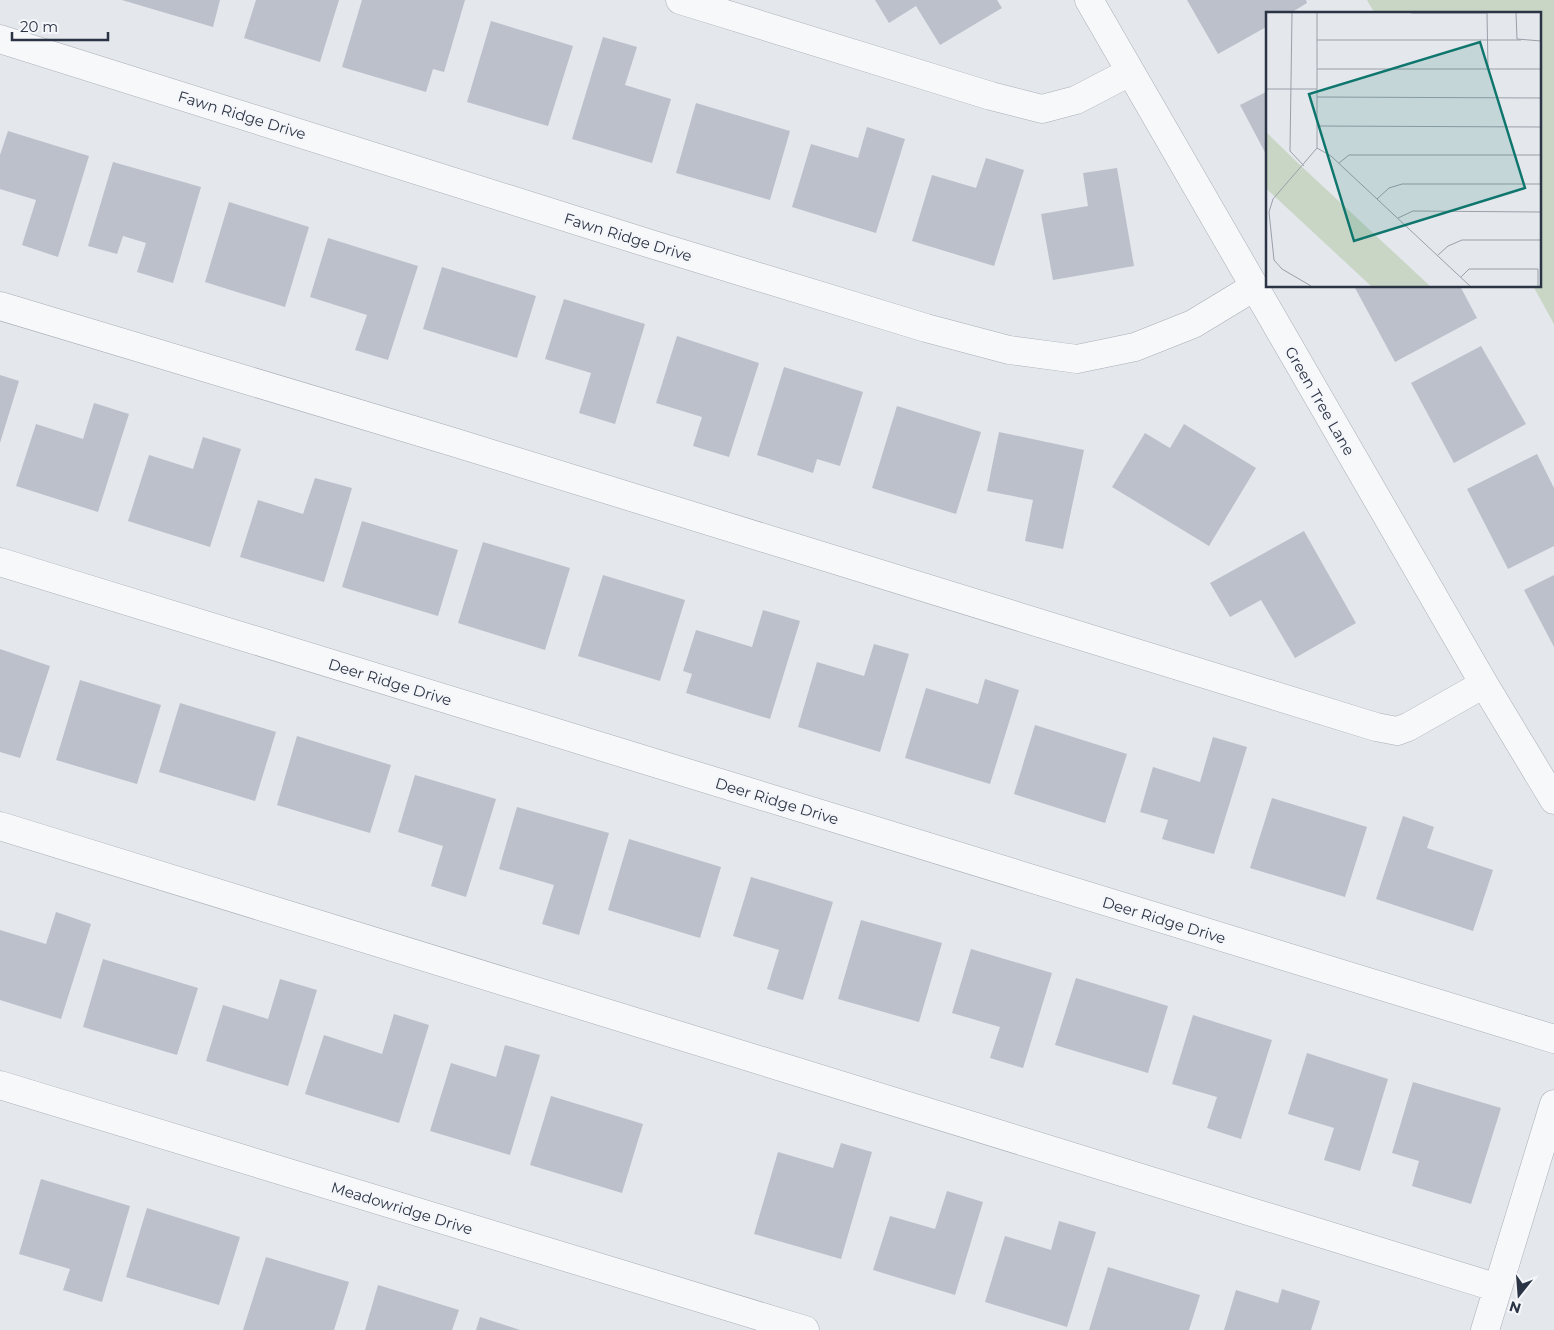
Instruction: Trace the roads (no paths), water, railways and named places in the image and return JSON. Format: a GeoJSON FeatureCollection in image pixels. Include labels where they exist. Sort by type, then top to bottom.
{"type":"FeatureCollection","features":[{"type":"Feature","properties":{"kind":"street"},"geometry":{"type":"LineString","coordinates":[[680,0],[991,96],[1042,109],[1076,100],[1130,72]]}},
{"type":"Feature","properties":{"kind":"street","name":"Green Tree Lane"},"geometry":{"type":"LineString","coordinates":[[1088,0],[1484,684],[1554,800]]}},
{"type":"Feature","properties":{"kind":"street","name":"Fawn Ridge Drive"},"geometry":{"type":"LineString","coordinates":[[0,39],[654,245],[926,328],[1008,350],[1077,358],[1135,347],[1193,324],[1254,287]]}},
{"type":"Feature","properties":{"kind":"street"},"geometry":{"type":"LineString","coordinates":[[0,306],[453,442],[1376,727],[1396,731],[1408,727],[1484,684]]}},
{"type":"Feature","properties":{"kind":"street","name":"Deer Ridge Drive"},"geometry":{"type":"LineString","coordinates":[[0,562],[1554,1039]]}},
{"type":"Feature","properties":{"kind":"street"},"geometry":{"type":"LineString","coordinates":[[0,826],[1498,1288]]}},
{"type":"Feature","properties":{"kind":"street","name":"Meadowridge Drive"},"geometry":{"type":"LineString","coordinates":[[2,1093],[805,1330]]}},
{"type":"Feature","properties":{"kind":"street"},"geometry":{"type":"LineString","coordinates":[[1485,1330],[1554,1104]]}}]}
